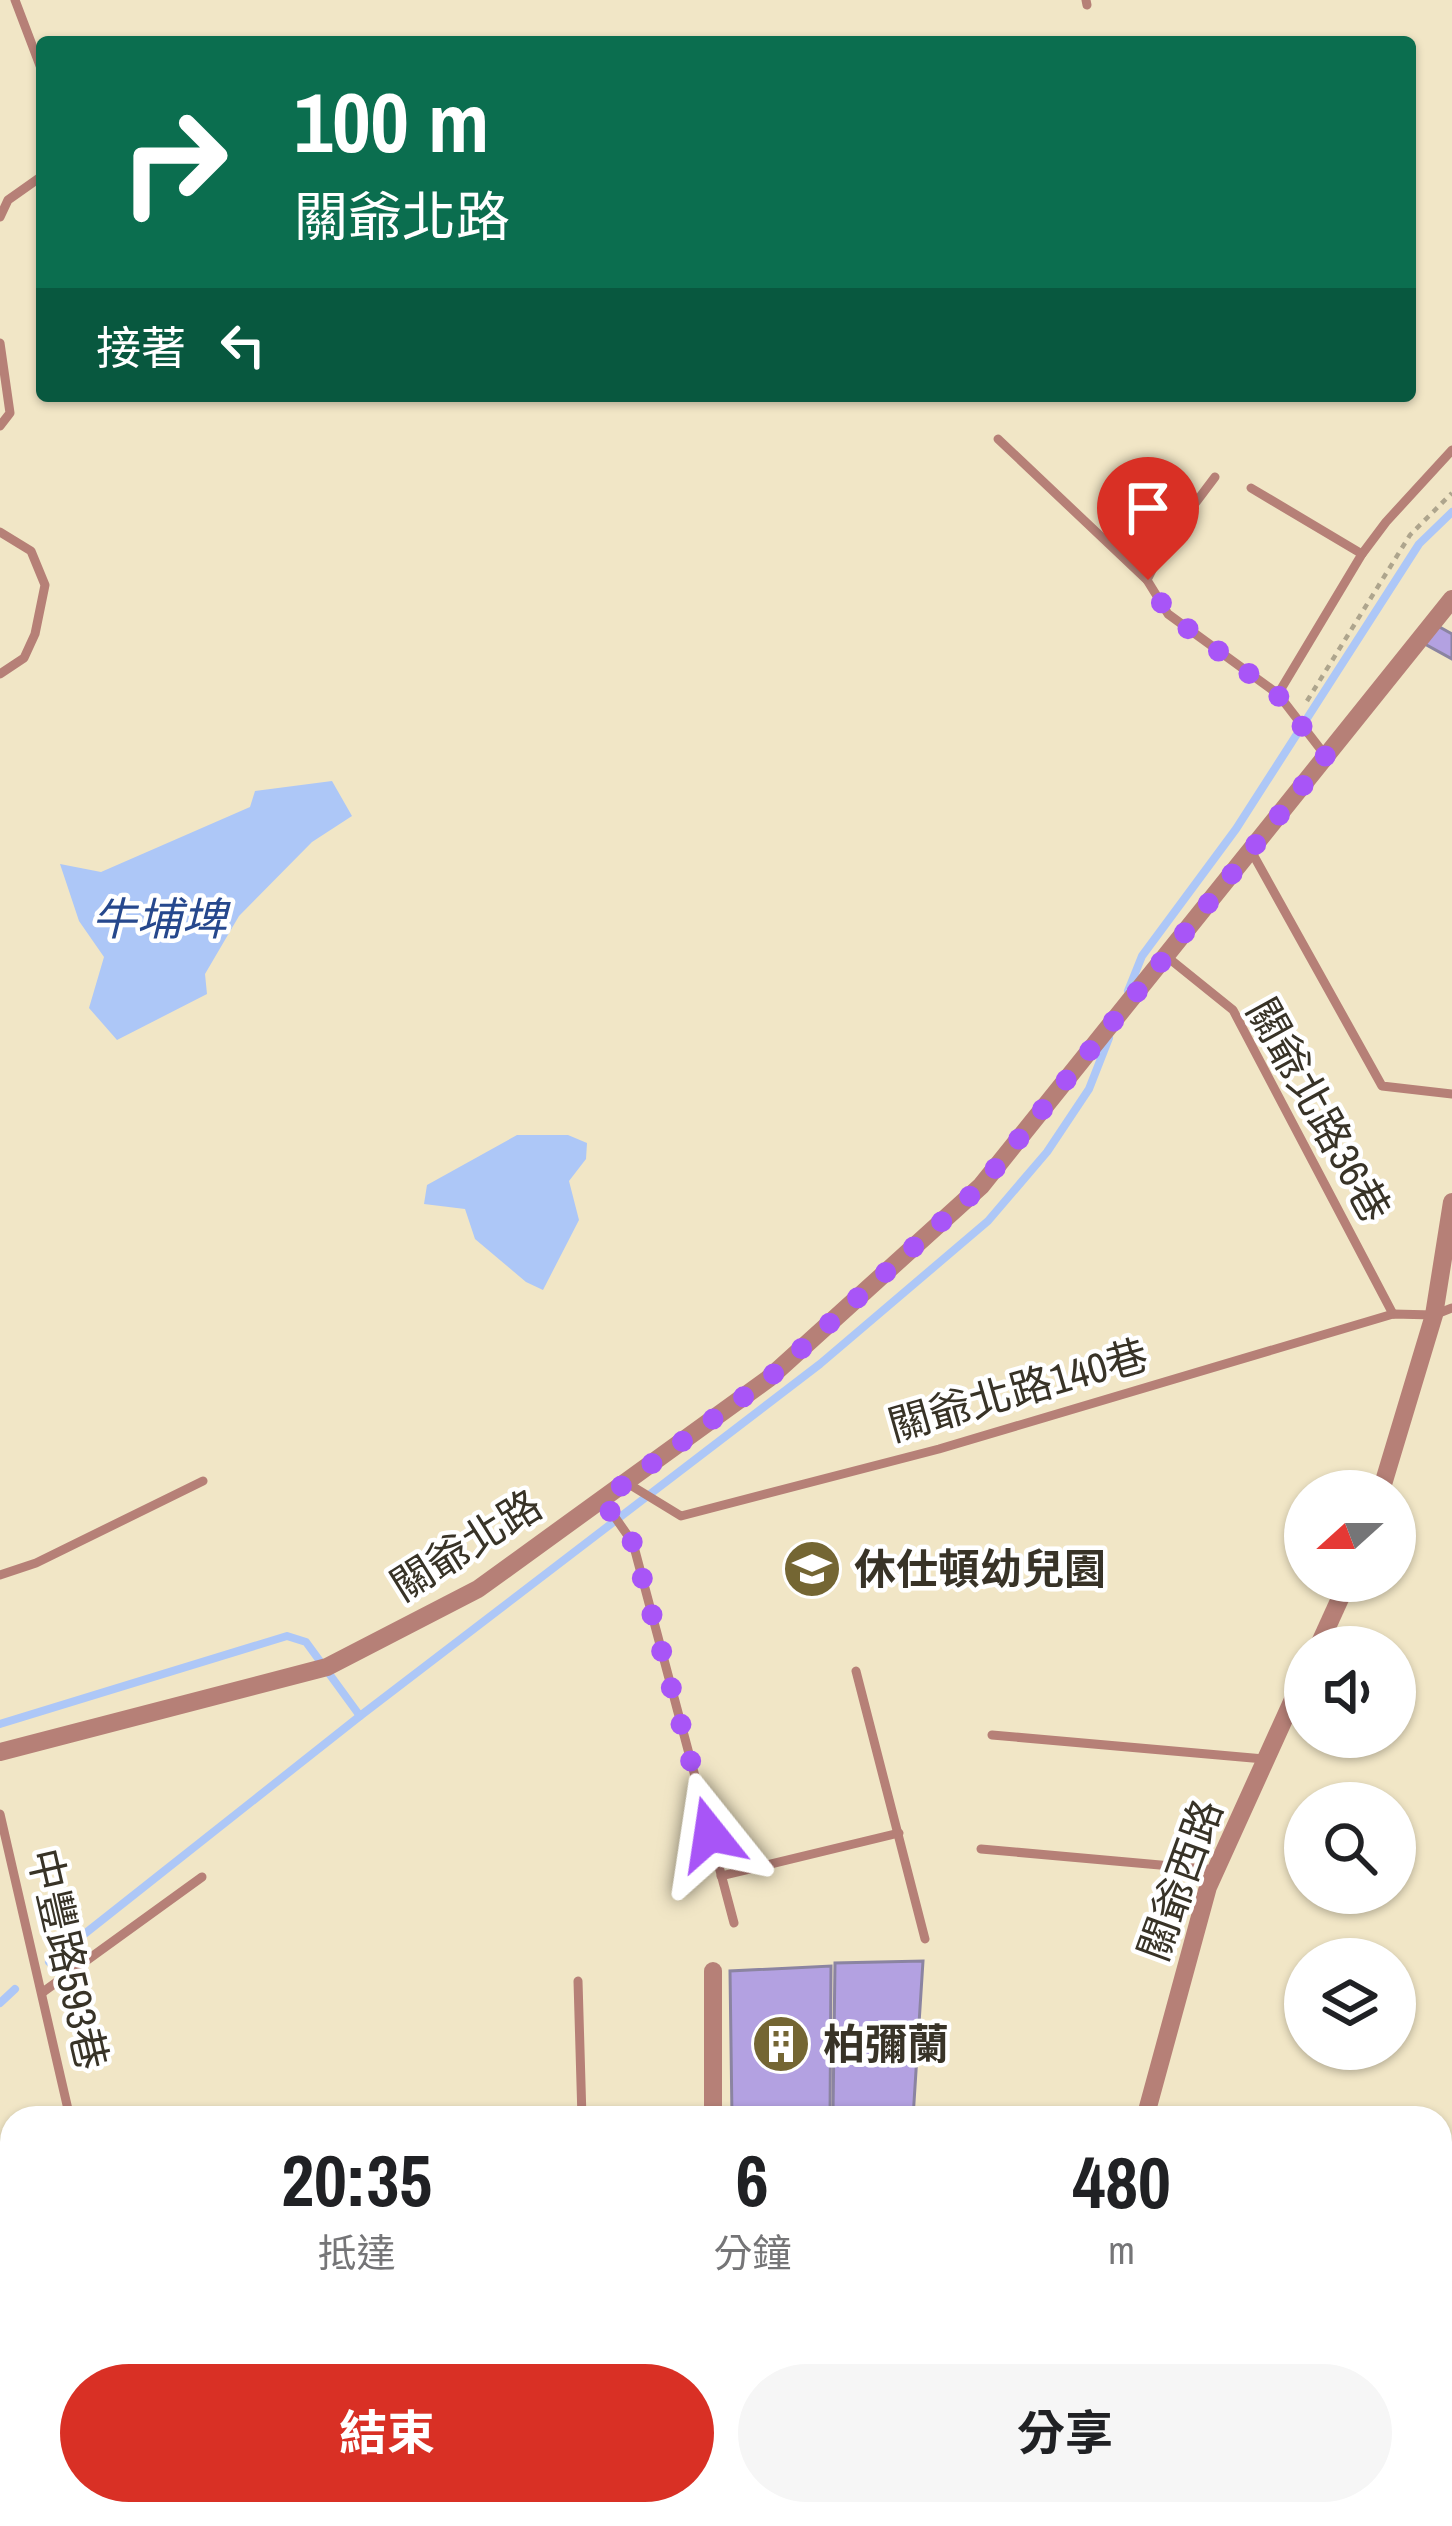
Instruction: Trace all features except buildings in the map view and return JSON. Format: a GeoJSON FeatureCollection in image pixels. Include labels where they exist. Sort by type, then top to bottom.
{"type":"FeatureCollection","features":[{"type":"Feature","properties":{"kind":"street","name":"關爺北路"},"geometry":{"type":"LineString","coordinates":[[0,1752],[327,1667],[478,1589],[768,1379],[981,1186],[1452,599]]}},
{"type":"Feature","properties":{"kind":"street"},"geometry":{"type":"LineString","coordinates":[[1388,1470],[1443,1311],[1452,1202]]}},
{"type":"Feature","properties":{"kind":"street","name":"關爺西路"},"geometry":{"type":"LineString","coordinates":[[1148,2106],[1216,1870],[1284,1717]]}},
{"type":"Feature","properties":{"kind":"street"},"geometry":{"type":"LineString","coordinates":[[712,2106],[713,1971]]}},
{"type":"Feature","properties":{"kind":"lane"},"geometry":{"type":"LineString","coordinates":[[15,0],[36,55]]}},
{"type":"Feature","properties":{"kind":"lane"},"geometry":{"type":"LineString","coordinates":[[0,217],[8,200],[36,180]]}},
{"type":"Feature","properties":{"kind":"lane"},"geometry":{"type":"LineString","coordinates":[[0,343],[10,413],[0,426]]}},
{"type":"Feature","properties":{"kind":"lane"},"geometry":{"type":"LineString","coordinates":[[998,439],[1148,580],[1168,614],[1277,694],[1326,757]]}},
{"type":"Feature","properties":{"kind":"lane"},"geometry":{"type":"LineString","coordinates":[[1277,694],[1362,554],[1452,450]]}},
{"type":"Feature","properties":{"kind":"lane"},"geometry":{"type":"LineString","coordinates":[[1148,580],[1166,542],[1215,477]]}},
{"type":"Feature","properties":{"kind":"lane"},"geometry":{"type":"LineString","coordinates":[[1251,488],[1362,554]]}},
{"type":"Feature","properties":{"kind":"lane"},"geometry":{"type":"LineString","coordinates":[[0,532],[31,550],[45,585],[25,658],[0,674]]}},
{"type":"Feature","properties":{"kind":"lane"},"geometry":{"type":"LineString","coordinates":[[1250,848],[1382,1086],[1452,1094]]}},
{"type":"Feature","properties":{"kind":"lane","name":"關爺北路36巷"},"geometry":{"type":"LineString","coordinates":[[1166,956],[1233,1010],[1393,1314]]}},
{"type":"Feature","properties":{"kind":"lane","name":"關爺北路140巷"},"geometry":{"type":"LineString","coordinates":[[627,1483],[681,1516],[939,1449],[1393,1314],[1443,1311]]}},
{"type":"Feature","properties":{"kind":"lane"},"geometry":{"type":"LineString","coordinates":[[0,1575],[36,1563],[203,1480]]}},
{"type":"Feature","properties":{"kind":"lane"},"geometry":{"type":"LineString","coordinates":[[602,1500],[633,1543],[734,1923]]}},
{"type":"Feature","properties":{"kind":"lane"},"geometry":{"type":"LineString","coordinates":[[856,1671],[925,1939]]}},
{"type":"Feature","properties":{"kind":"lane"},"geometry":{"type":"LineString","coordinates":[[992,1735],[1264,1759]]}},
{"type":"Feature","properties":{"kind":"lane","name":"中豐路593巷"},"geometry":{"type":"LineString","coordinates":[[0,1814],[67,2106]]}},
{"type":"Feature","properties":{"kind":"lane"},"geometry":{"type":"LineString","coordinates":[[721,1876],[899,1833]]}},
{"type":"Feature","properties":{"kind":"lane"},"geometry":{"type":"LineString","coordinates":[[981,1849],[1216,1870]]}},
{"type":"Feature","properties":{"kind":"lane"},"geometry":{"type":"LineString","coordinates":[[43,1992],[202,1876]]}},
{"type":"Feature","properties":{"kind":"lane"},"geometry":{"type":"LineString","coordinates":[[578,1981],[582,2106]]}},
{"type":"Feature","properties":{"kind":"path"},"geometry":{"type":"LineString","coordinates":[[1307,701],[1410,535],[1452,493]]}},
{"type":"Feature","properties":{"kind":"water","name":"牛埔埤"},"geometry":{"type":"Polygon","coordinates":[[[332,781],[352,816],[312,842],[239,916],[205,974],[207,994],[117,1040],[89,1008],[104,957],[79,921],[60,864],[101,872],[250,807],[255,791],[332,781]]]}},
{"type":"Feature","properties":{"kind":"water"},"geometry":{"type":"Polygon","coordinates":[[[517,1135],[568,1135],[587,1143],[586,1159],[569,1181],[579,1220],[543,1290],[526,1282],[475,1239],[465,1209],[424,1204],[427,1185],[517,1135]]]}},
{"type":"Feature","properties":{"kind":"waterway"},"geometry":{"type":"LineString","coordinates":[[1128,991],[1142,956],[1236,829],[1419,544],[1452,512]]}},
{"type":"Feature","properties":{"kind":"waterway"},"geometry":{"type":"LineString","coordinates":[[49,1962],[360,1716],[820,1364],[988,1221],[1047,1152],[1089,1089],[1109,1038]]}},
{"type":"Feature","properties":{"kind":"waterway"},"geometry":{"type":"LineString","coordinates":[[0,1724],[287,1636],[306,1642],[360,1716]]}},
{"type":"Feature","properties":{"kind":"waterway"},"geometry":{"type":"LineString","coordinates":[[0,2003],[15,1989]]}},
{"type":"Feature","properties":{"kind":"place","name":"休仕頓幼兒園"},"geometry":{"type":"Point","coordinates":[812,1569]}},
{"type":"Feature","properties":{"kind":"place","name":"柏彌蘭"},"geometry":{"type":"Point","coordinates":[781,2044]}},
{"type":"Feature","properties":{"kind":"route"},"geometry":{"type":"LineString","coordinates":[[710,1834],[633,1543],[602,1500],[768,1379],[981,1186],[1326,757],[1277,694],[1168,614],[1148,580]]}}]}
